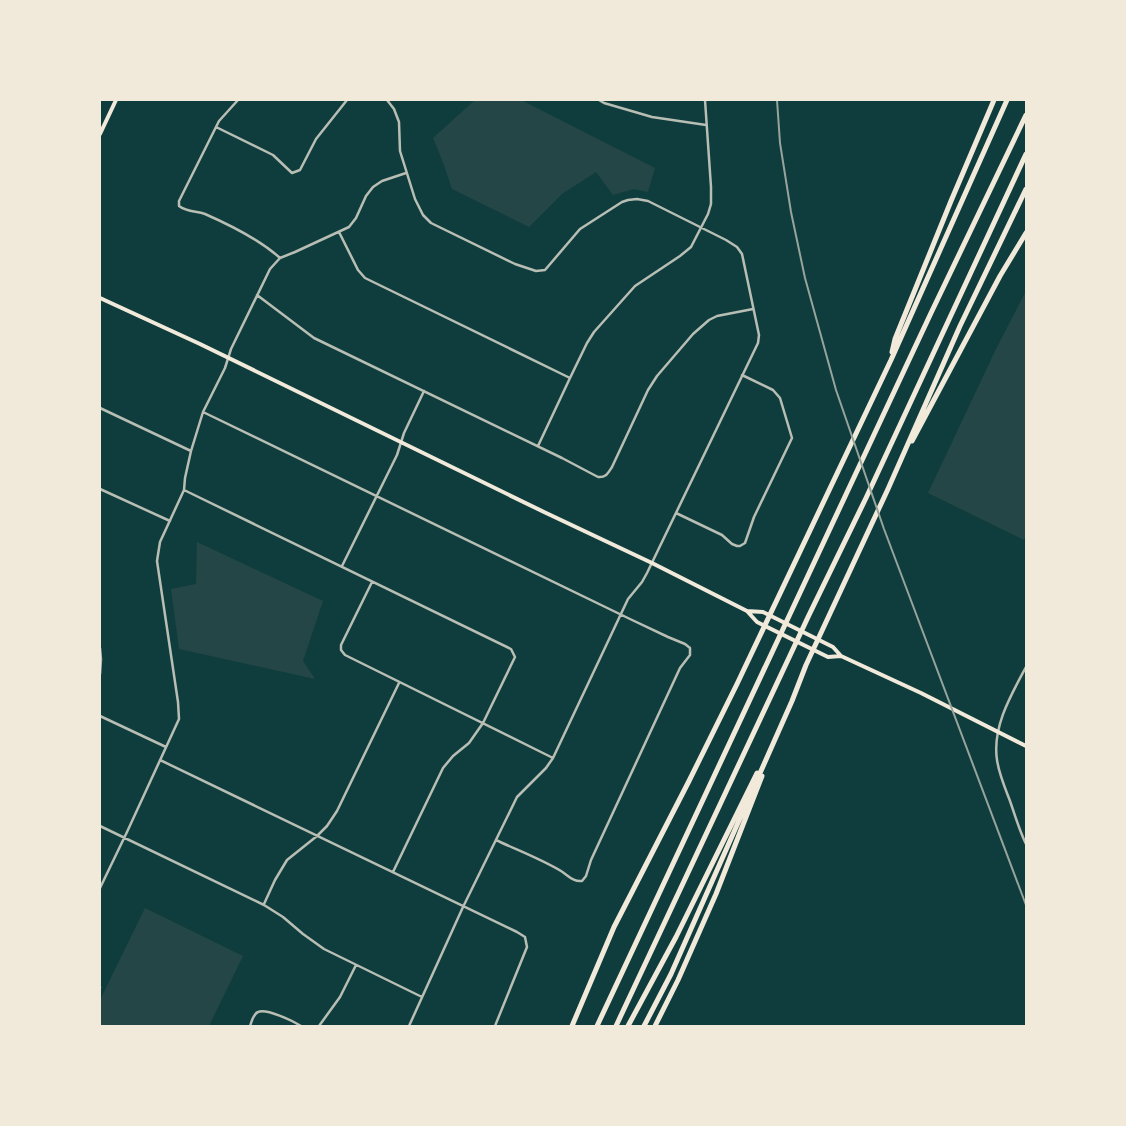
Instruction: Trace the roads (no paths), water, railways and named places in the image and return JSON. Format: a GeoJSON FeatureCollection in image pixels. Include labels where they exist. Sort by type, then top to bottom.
{"type":"FeatureCollection","features":[{"type":"Feature","properties":{"kind":"highway"},"geometry":{"type":"LineString","coordinates":[[891,360],[895,338],[994,100]]}},
{"type":"Feature","properties":{"kind":"highway"},"geometry":{"type":"LineString","coordinates":[[572,1026],[614,927],[696,766],[891,360],[1007,100]]}},
{"type":"Feature","properties":{"kind":"highway"},"geometry":{"type":"LineString","coordinates":[[597,1026],[1026,115]]}},
{"type":"Feature","properties":{"kind":"highway"},"geometry":{"type":"LineString","coordinates":[[616,1026],[866,498],[1026,154]]}},
{"type":"Feature","properties":{"kind":"highway"},"geometry":{"type":"LineString","coordinates":[[655,1026],[678,980],[716,894],[806,666],[825,623],[888,489],[960,326],[1026,189]]}},
{"type":"Feature","properties":{"kind":"highway"},"geometry":{"type":"LineString","coordinates":[[891,482],[1000,276],[1026,233]]}},
{"type":"Feature","properties":{"kind":"highway"},"geometry":{"type":"LineString","coordinates":[[628,1026],[676,936],[792,702]]}},
{"type":"Feature","properties":{"kind":"highway"},"geometry":{"type":"LineString","coordinates":[[644,1026],[671,974],[792,702]]}},
{"type":"Feature","properties":{"kind":"main road"},"geometry":{"type":"LineString","coordinates":[[100,134],[116,100]]}},
{"type":"Feature","properties":{"kind":"main road"},"geometry":{"type":"LineString","coordinates":[[100,298],[200,344],[652,563],[746,611],[757,622],[828,656],[841,656]]}},
{"type":"Feature","properties":{"kind":"main road"},"geometry":{"type":"LineString","coordinates":[[746,611],[763,612],[833,647],[841,656],[921,693],[1026,746]]}},
{"type":"Feature","properties":{"kind":"street"},"geometry":{"type":"LineString","coordinates":[[238,100],[222,116],[179,201],[179,206],[184,210],[202,213],[243,232],[280,258]]}},
{"type":"Feature","properties":{"kind":"street"},"geometry":{"type":"LineString","coordinates":[[216,127],[273,155],[292,173],[300,170],[316,139],[347,100]]}},
{"type":"Feature","properties":{"kind":"street"},"geometry":{"type":"LineString","coordinates":[[387,100],[394,109],[399,122],[400,151],[415,199],[426,220],[504,258],[536,271],[545,270],[580,229],[622,202],[637,199],[648,201],[732,243],[740,251],[759,330],[759,339],[652,563],[642,582],[628,598],[553,758],[546,768],[517,797],[463,907],[409,1026]]}},
{"type":"Feature","properties":{"kind":"street"},"geometry":{"type":"LineString","coordinates":[[598,100],[652,117],[706,125]]}},
{"type":"Feature","properties":{"kind":"street"},"geometry":{"type":"LineString","coordinates":[[538,446],[587,343],[635,286],[691,247],[708,214],[711,204],[705,100]]}},
{"type":"Feature","properties":{"kind":"street"},"geometry":{"type":"LineString","coordinates":[[100,888],[179,719],[157,561],[160,542],[184,490],[185,478],[203,412],[270,269],[280,258],[349,227],[373,187],[382,181],[406,172]]}},
{"type":"Feature","properties":{"kind":"street"},"geometry":{"type":"LineString","coordinates":[[338,232],[358,270],[365,278],[570,378]]}},
{"type":"Feature","properties":{"kind":"street"},"geometry":{"type":"LineString","coordinates":[[257,295],[314,338],[598,477],[606,476],[612,467],[648,390],[657,376],[693,334],[716,316],[753,309]]}},
{"type":"Feature","properties":{"kind":"street"},"geometry":{"type":"LineString","coordinates":[[676,513],[722,536],[732,544],[740,546],[745,543],[754,518],[792,438],[780,398],[774,390],[742,375]]}},
{"type":"Feature","properties":{"kind":"street"},"geometry":{"type":"LineString","coordinates":[[342,566],[397,455],[404,433],[424,391]]}},
{"type":"Feature","properties":{"kind":"street"},"geometry":{"type":"LineString","coordinates":[[100,408],[192,451]]}},
{"type":"Feature","properties":{"kind":"street"},"geometry":{"type":"LineString","coordinates":[[203,412],[690,648],[690,655],[680,668],[591,860],[586,876],[582,881],[576,881],[560,871],[496,840]]}},
{"type":"Feature","properties":{"kind":"street"},"geometry":{"type":"LineString","coordinates":[[100,489],[170,521]]}},
{"type":"Feature","properties":{"kind":"street"},"geometry":{"type":"LineString","coordinates":[[184,490],[511,649],[515,657],[483,723],[470,743],[453,756],[443,768],[393,872]]}},
{"type":"Feature","properties":{"kind":"street"},"geometry":{"type":"LineString","coordinates":[[372,582],[341,645],[341,650],[345,655],[553,758]]}},
{"type":"Feature","properties":{"kind":"street"},"geometry":{"type":"LineString","coordinates":[[100,648],[100,674]]}},
{"type":"Feature","properties":{"kind":"street"},"geometry":{"type":"LineString","coordinates":[[1026,667],[1000,724],[996,755],[999,769],[1026,844]]}},
{"type":"Feature","properties":{"kind":"street"},"geometry":{"type":"LineString","coordinates":[[264,905],[275,880],[288,860],[327,826],[337,811],[400,682]]}},
{"type":"Feature","properties":{"kind":"street"},"geometry":{"type":"LineString","coordinates":[[100,716],[166,748]]}},
{"type":"Feature","properties":{"kind":"street"},"geometry":{"type":"LineString","coordinates":[[160,760],[525,937],[526,947],[495,1026]]}},
{"type":"Feature","properties":{"kind":"street"},"geometry":{"type":"LineString","coordinates":[[100,826],[264,905],[283,917],[324,949],[422,997]]}},
{"type":"Feature","properties":{"kind":"street"},"geometry":{"type":"LineString","coordinates":[[319,1026],[340,997],[356,965]]}},
{"type":"Feature","properties":{"kind":"street"},"geometry":{"type":"LineString","coordinates":[[250,1026],[253,1017],[259,1011],[265,1011],[301,1026]]}},
{"type":"Feature","properties":{"kind":"railway"},"geometry":{"type":"LineString","coordinates":[[777,100],[780,143],[791,212],[805,278],[836,390],[884,529],[1026,905]]}}]}
